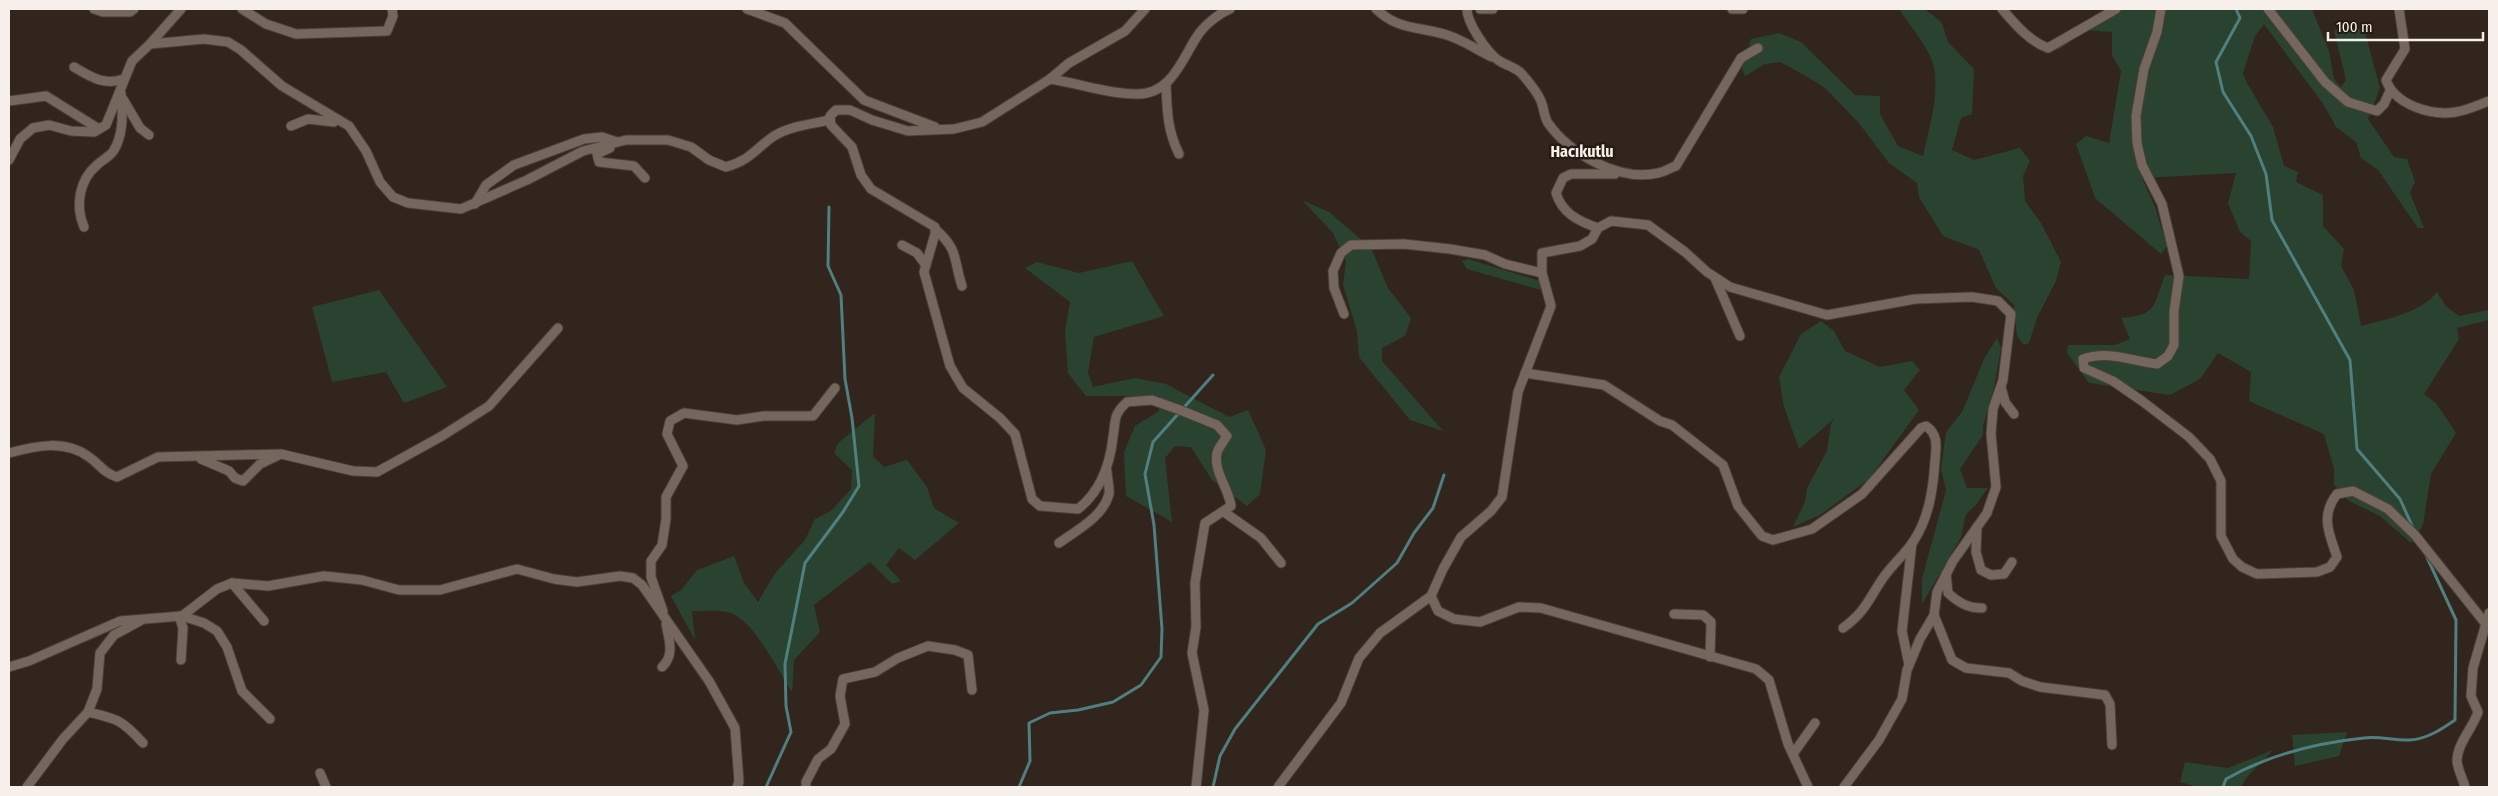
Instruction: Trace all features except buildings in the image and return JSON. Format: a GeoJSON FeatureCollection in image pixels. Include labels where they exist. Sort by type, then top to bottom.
{"type":"FeatureCollection","features":[{"type":"Feature","properties":{"kind":"street"},"geometry":{"type":"LineString","coordinates":[[94,9],[103,12],[130,12],[134,9]]}},
{"type":"Feature","properties":{"kind":"street"},"geometry":{"type":"LineString","coordinates":[[172,20],[175,9]]}},
{"type":"Feature","properties":{"kind":"street"},"geometry":{"type":"LineString","coordinates":[[9,160],[20,139],[33,128],[49,125],[71,131],[94,132],[106,125],[132,61],[181,9]]}},
{"type":"Feature","properties":{"kind":"street"},"geometry":{"type":"LineString","coordinates":[[242,9],[266,24],[296,34],[326,34],[364,30],[387,31],[393,16],[392,9]]}},
{"type":"Feature","properties":{"kind":"street"},"geometry":{"type":"LineString","coordinates":[[747,9],[785,23],[864,100],[937,128]]}},
{"type":"Feature","properties":{"kind":"street"},"geometry":{"type":"LineString","coordinates":[[962,286],[956,266],[955,251],[948,240],[935,229],[871,189],[861,175],[852,147],[831,125],[830,116],[836,110],[850,110],[872,120],[908,131],[937,128],[954,129],[982,122],[1050,79],[1068,64],[1125,31],[1145,9]]}},
{"type":"Feature","properties":{"kind":"street"},"geometry":{"type":"LineString","coordinates":[[1050,79],[1103,91],[1137,94],[1159,90],[1184,62],[1197,36],[1220,13],[1230,9]]}},
{"type":"Feature","properties":{"kind":"street"},"geometry":{"type":"LineString","coordinates":[[1376,9],[1391,21],[1402,26],[1446,35],[1497,59],[1519,72],[1541,100],[1548,122],[1571,145],[1591,161],[1628,174]]}},
{"type":"Feature","properties":{"kind":"street"},"geometry":{"type":"LineString","coordinates":[[1467,9],[1468,20],[1481,40],[1497,59]]}},
{"type":"Feature","properties":{"kind":"street"},"geometry":{"type":"LineString","coordinates":[[1480,9],[1493,9]]}},
{"type":"Feature","properties":{"kind":"street"},"geometry":{"type":"LineString","coordinates":[[1732,9],[1743,9]]}},
{"type":"Feature","properties":{"kind":"street"},"geometry":{"type":"LineString","coordinates":[[2002,9],[2020,29],[2040,45],[2048,48],[2116,9]]}},
{"type":"Feature","properties":{"kind":"street"},"geometry":{"type":"LineString","coordinates":[[2161,9],[2157,32],[2144,69],[2136,116],[2137,143],[2142,165],[2162,204],[2179,276],[2174,311],[2174,345],[2168,356],[2157,364],[2140,362],[2123,356],[2097,354],[2083,359],[2084,368],[2113,381],[2142,401],[2189,437],[2210,459],[2221,481],[2221,536],[2233,559],[2242,567],[2257,574],[2317,572],[2330,567],[2337,557],[2327,525],[2328,505],[2337,494],[2353,491],[2388,510],[2416,535],[2485,623]]}},
{"type":"Feature","properties":{"kind":"street"},"geometry":{"type":"LineString","coordinates":[[2268,9],[2325,82],[2348,102],[2377,111],[2384,104],[2390,90]]}},
{"type":"Feature","properties":{"kind":"street"},"geometry":{"type":"LineString","coordinates":[[2400,9],[2405,50],[2386,80],[2390,90],[2414,106],[2433,112],[2455,112],[2489,101]]}},
{"type":"Feature","properties":{"kind":"street"},"geometry":{"type":"LineString","coordinates":[[150,44],[204,39],[228,42],[241,50],[282,86],[349,126],[366,151],[380,182],[393,197],[408,203],[461,209],[527,180],[583,150],[622,141],[668,140],[691,147],[709,160],[726,167],[753,155],[774,136],[792,128],[830,120]]}},
{"type":"Feature","properties":{"kind":"street"},"geometry":{"type":"LineString","coordinates":[[1598,228],[1583,223],[1560,206],[1556,193],[1563,178],[1571,174],[1658,173],[1676,166],[1741,58],[1758,48]]}},
{"type":"Feature","properties":{"kind":"street"},"geometry":{"type":"LineString","coordinates":[[74,67],[104,82],[113,83],[124,79]]}},
{"type":"Feature","properties":{"kind":"street"},"geometry":{"type":"LineString","coordinates":[[1166,83],[1167,123],[1171,138],[1179,154]]}},
{"type":"Feature","properties":{"kind":"street"},"geometry":{"type":"LineString","coordinates":[[121,92],[140,128],[149,136]]}},
{"type":"Feature","properties":{"kind":"street"},"geometry":{"type":"LineString","coordinates":[[84,227],[79,217],[81,186],[86,175],[114,152],[121,130],[123,110],[121,92]]}},
{"type":"Feature","properties":{"kind":"street"},"geometry":{"type":"LineString","coordinates":[[9,100],[46,96],[100,129]]}},
{"type":"Feature","properties":{"kind":"street"},"geometry":{"type":"LineString","coordinates":[[291,126],[308,119],[349,126]]}},
{"type":"Feature","properties":{"kind":"street"},"geometry":{"type":"LineString","coordinates":[[475,204],[486,185],[514,165],[584,139],[602,137],[622,141]]}},
{"type":"Feature","properties":{"kind":"street"},"geometry":{"type":"LineString","coordinates":[[622,141],[597,154],[599,162],[634,166],[646,178]]}},
{"type":"Feature","properties":{"kind":"street"},"geometry":{"type":"LineString","coordinates":[[1278,787],[1341,703],[1359,658],[1380,633],[1431,596],[1443,569],[1461,537],[1491,511],[1502,497],[1510,430],[1518,392],[1552,306],[1542,273],[1542,253],[1580,246],[1592,239],[1598,228],[1611,221],[1648,226],[1685,252],[1715,278],[1730,287],[1826,314],[1915,299],[1972,297],[1998,301],[2011,314],[2010,335],[2001,386],[1993,409],[1991,434],[1996,487],[1987,513],[1946,573],[1937,592],[1934,615],[1920,639],[1909,665],[1902,699],[1879,740],[1844,787]]}},
{"type":"Feature","properties":{"kind":"street"},"geometry":{"type":"LineString","coordinates":[[935,229],[924,272],[928,294],[950,366],[963,388],[1000,418],[1015,434],[1032,499],[1040,506],[1078,509],[1091,499],[1101,484],[1114,436],[1113,424],[1118,411],[1127,402],[1152,400],[1217,425],[1227,436],[1217,454],[1219,473],[1229,496],[1231,506],[1205,523],[1195,583],[1196,627],[1192,652],[1204,710],[1196,787]]}},
{"type":"Feature","properties":{"kind":"street"},"geometry":{"type":"LineString","coordinates":[[1344,314],[1334,288],[1333,271],[1341,253],[1350,245],[1404,244],[1450,249],[1486,255],[1505,264],[1542,273]]}},
{"type":"Feature","properties":{"kind":"street"},"geometry":{"type":"LineString","coordinates":[[902,245],[917,253],[925,264]]}},
{"type":"Feature","properties":{"kind":"street"},"geometry":{"type":"LineString","coordinates":[[1715,278],[1740,336]]}},
{"type":"Feature","properties":{"kind":"street"},"geometry":{"type":"LineString","coordinates":[[9,453],[32,447],[70,447],[89,456],[106,473],[117,477],[158,457],[281,454],[354,471],[377,472],[442,436],[488,406],[558,328]]}},
{"type":"Feature","properties":{"kind":"street"},"geometry":{"type":"LineString","coordinates":[[1525,373],[1604,385],[1660,421],[1672,425],[1723,465],[1738,506],[1762,536],[1773,540],[1812,529],[1862,494],[1921,428],[1926,426],[1932,430],[1937,439],[1934,485],[1925,519],[1912,543],[1893,564],[1859,616],[1843,628]]}},
{"type":"Feature","properties":{"kind":"street"},"geometry":{"type":"LineString","coordinates":[[2001,386],[2005,402],[2014,414]]}},
{"type":"Feature","properties":{"kind":"street"},"geometry":{"type":"LineString","coordinates":[[662,667],[668,662],[671,650],[666,620],[651,577],[651,561],[662,545],[666,519],[666,497],[683,466],[667,434],[670,421],[684,413],[737,420],[764,416],[813,416],[835,388]]}},
{"type":"Feature","properties":{"kind":"street"},"geometry":{"type":"LineString","coordinates":[[191,456],[210,461],[229,471],[235,478],[243,481],[260,464],[281,454]]}},
{"type":"Feature","properties":{"kind":"street"},"geometry":{"type":"LineString","coordinates":[[1059,543],[1090,521],[1102,508],[1109,493],[1106,465]]}},
{"type":"Feature","properties":{"kind":"street"},"geometry":{"type":"LineString","coordinates":[[1224,512],[1261,538],[1281,563]]}},
{"type":"Feature","properties":{"kind":"street"},"geometry":{"type":"LineString","coordinates":[[1976,527],[1976,552],[1981,570],[1991,575],[2004,574],[2012,562]]}},
{"type":"Feature","properties":{"kind":"street"},"geometry":{"type":"LineString","coordinates":[[1909,665],[1902,632],[1912,543]]}},
{"type":"Feature","properties":{"kind":"street"},"geometry":{"type":"LineString","coordinates":[[181,616],[217,589],[232,583],[268,586],[324,576],[362,580],[399,590],[440,590],[517,568],[554,579],[577,582],[620,576],[633,578],[642,585],[709,681],[735,728],[740,782],[737,787]]}},
{"type":"Feature","properties":{"kind":"street"},"geometry":{"type":"LineString","coordinates":[[1946,573],[1948,594],[1958,602],[1972,608],[1982,608]]}},
{"type":"Feature","properties":{"kind":"street"},"geometry":{"type":"LineString","coordinates":[[232,583],[264,621]]}},
{"type":"Feature","properties":{"kind":"street"},"geometry":{"type":"LineString","coordinates":[[1431,596],[1438,611],[1454,619],[1480,622],[1519,607],[1541,608],[1756,670],[1769,680],[1792,754],[1808,787]]}},
{"type":"Feature","properties":{"kind":"street"},"geometry":{"type":"LineString","coordinates":[[2465,787],[2457,761],[2463,741],[2474,724],[2478,712],[2471,696],[2473,668],[2489,613]]}},
{"type":"Feature","properties":{"kind":"street"},"geometry":{"type":"LineString","coordinates":[[1674,614],[1703,615],[1711,622],[1710,657]]}},
{"type":"Feature","properties":{"kind":"street"},"geometry":{"type":"LineString","coordinates":[[1934,615],[1952,660],[1966,668],[2009,672],[2022,681],[2040,687],[2105,695],[2110,704],[2112,744]]}},
{"type":"Feature","properties":{"kind":"street"},"geometry":{"type":"LineString","coordinates":[[181,616],[183,628],[181,660]]}},
{"type":"Feature","properties":{"kind":"street"},"geometry":{"type":"LineString","coordinates":[[9,667],[29,661],[120,621],[181,616],[204,623],[217,631],[232,659],[242,691],[270,719]]}},
{"type":"Feature","properties":{"kind":"street"},"geometry":{"type":"LineString","coordinates":[[27,787],[63,739],[88,712],[96,689],[100,653],[114,634],[146,618]]}},
{"type":"Feature","properties":{"kind":"street"},"geometry":{"type":"LineString","coordinates":[[806,787],[818,759],[831,749],[845,724],[840,696],[843,679],[875,672],[898,658],[928,646],[955,650],[968,655],[972,690]]}},
{"type":"Feature","properties":{"kind":"street"},"geometry":{"type":"LineString","coordinates":[[88,712],[117,719],[127,724],[144,742]]}},
{"type":"Feature","properties":{"kind":"street"},"geometry":{"type":"LineString","coordinates":[[1792,754],[1815,723]]}},
{"type":"Feature","properties":{"kind":"street"},"geometry":{"type":"LineString","coordinates":[[320,773],[326,787]]}},
{"type":"Feature","properties":{"kind":"green space"},"geometry":{"type":"Polygon","coordinates":[[[1899,9],[1924,9],[1933,15],[1942,23],[1948,42],[1974,69],[1972,114],[1961,118],[1952,150],[1974,160],[2020,148],[2030,161],[2023,176],[2025,201],[2041,223],[2061,262],[2056,281],[2037,318],[2029,343],[2024,345],[2017,336],[2014,305],[1996,288],[1979,250],[1943,236],[1919,197],[1917,183],[1889,163],[1858,122],[1825,88],[1780,62],[1765,64],[1745,76],[1742,69],[1751,39],[1779,33],[1801,42],[1855,95],[1880,96],[1880,114],[1898,146],[1923,156],[1934,105],[1935,78],[1933,65],[1926,48],[1899,9]]]}},
{"type":"Feature","properties":{"kind":"green space"},"geometry":{"type":"Polygon","coordinates":[[[2107,9],[2312,9],[2329,51],[2334,79],[2341,87],[2346,80],[2334,31],[2346,21],[2365,32],[2380,88],[2368,119],[2394,157],[2407,159],[2415,182],[2410,193],[2424,228],[2418,228],[2378,170],[2361,158],[2356,142],[2336,127],[2324,105],[2264,24],[2255,36],[2243,73],[2273,127],[2284,166],[2298,172],[2296,182],[2323,195],[2323,226],[2344,249],[2341,266],[2354,290],[2361,326],[2413,310],[2437,292],[2446,306],[2459,316],[2489,310],[2489,320],[2457,328],[2459,339],[2424,394],[2436,403],[2456,433],[2431,474],[2423,525],[2411,543],[2380,516],[2349,501],[2334,485],[2334,469],[2324,434],[2249,401],[2251,372],[2218,353],[2200,379],[2170,395],[2089,383],[2067,353],[2068,345],[2115,345],[2130,339],[2121,318],[2133,317],[2148,311],[2156,301],[2165,275],[2249,279],[2251,241],[2240,232],[2228,203],[2236,173],[2142,178],[2155,207],[2167,246],[2161,254],[2095,198],[2076,144],[2086,136],[2109,143],[2121,71],[2112,55],[2112,32],[2087,30],[2058,50],[2053,40],[2107,9]]]}},
{"type":"Feature","properties":{"kind":"green space"},"geometry":{"type":"Polygon","coordinates":[[[1302,200],[1329,212],[1371,248],[1388,288],[1411,318],[1405,336],[1382,348],[1382,361],[1443,431],[1410,420],[1359,357],[1357,331],[1343,285],[1346,261],[1333,233],[1302,200]]]}},
{"type":"Feature","properties":{"kind":"green space"},"geometry":{"type":"Polygon","coordinates":[[[1468,259],[1540,281],[1541,290],[1467,269],[1462,261],[1468,259]]]}},
{"type":"Feature","properties":{"kind":"green space"},"geometry":{"type":"Polygon","coordinates":[[[1132,261],[1164,316],[1094,337],[1088,373],[1093,387],[1135,378],[1166,384],[1229,417],[1248,410],[1266,450],[1260,494],[1247,506],[1212,480],[1191,447],[1175,446],[1165,458],[1172,522],[1126,496],[1124,452],[1135,426],[1159,411],[1160,396],[1086,396],[1068,373],[1065,331],[1070,302],[1025,268],[1037,262],[1079,273],[1132,261]]]}},
{"type":"Feature","properties":{"kind":"green space"},"geometry":{"type":"Polygon","coordinates":[[[379,290],[447,387],[404,403],[386,372],[332,382],[312,307],[379,290]]]}},
{"type":"Feature","properties":{"kind":"green space"},"geometry":{"type":"Polygon","coordinates":[[[1821,321],[1834,331],[1845,351],[1880,367],[1912,361],[1920,370],[1904,390],[1919,410],[1869,479],[1820,515],[1793,527],[1805,502],[1807,488],[1827,451],[1831,424],[1835,418],[1799,449],[1784,407],[1779,377],[1801,334],[1821,321]]]}},
{"type":"Feature","properties":{"kind":"green space"},"geometry":{"type":"Polygon","coordinates":[[[1997,338],[2001,348],[1994,388],[1983,426],[1983,435],[1960,469],[1967,488],[1988,488],[1975,506],[1966,514],[1961,537],[1922,604],[1922,579],[1946,490],[1941,469],[1946,432],[1962,412],[1985,357],[1997,338]]]}},
{"type":"Feature","properties":{"kind":"green space"},"geometry":{"type":"Polygon","coordinates":[[[875,413],[873,456],[884,467],[907,460],[927,487],[934,508],[959,523],[915,560],[899,548],[886,565],[901,581],[892,584],[870,562],[814,605],[820,632],[794,660],[792,692],[764,646],[746,623],[736,616],[723,611],[692,611],[695,640],[671,596],[681,590],[697,570],[734,556],[744,583],[758,602],[776,572],[805,540],[815,519],[831,511],[851,489],[852,470],[834,453],[838,443],[875,413]]]}},
{"type":"Feature","properties":{"kind":"green space"},"geometry":{"type":"Polygon","coordinates":[[[2347,732],[2339,756],[2295,766],[2292,735],[2347,732]]]}},
{"type":"Feature","properties":{"kind":"green space"},"geometry":{"type":"Polygon","coordinates":[[[2273,750],[2246,778],[2241,787],[2198,787],[2180,782],[2185,762],[2228,768],[2273,750]]]}},
{"type":"Feature","properties":{"kind":"waterway"},"geometry":{"type":"LineString","coordinates":[[2236,9],[2240,18],[2216,62],[2223,92],[2251,136],[2266,174],[2272,220],[2350,360],[2357,449],[2400,499],[2414,530]]}},
{"type":"Feature","properties":{"kind":"waterway"},"geometry":{"type":"LineString","coordinates":[[766,787],[791,732],[786,706],[785,664],[805,563],[843,512],[859,486],[852,418],[845,379],[841,295],[828,266],[829,207]]}},
{"type":"Feature","properties":{"kind":"waterway"},"geometry":{"type":"LineString","coordinates":[[1019,787],[1030,761],[1029,723],[1050,713],[1078,710],[1113,702],[1141,685],[1161,657],[1162,629],[1154,525],[1145,474],[1153,442],[1213,375]]}},
{"type":"Feature","properties":{"kind":"waterway"},"geometry":{"type":"LineString","coordinates":[[1213,787],[1220,756],[1235,729],[1318,624],[1352,603],[1397,563],[1414,533],[1433,508],[1444,475]]}},
{"type":"Feature","properties":{"kind":"waterway"},"geometry":{"type":"LineString","coordinates":[[2223,787],[2226,779],[2259,763],[2293,751],[2328,743],[2364,738],[2404,740],[2422,738],[2455,720],[2456,620],[2425,553]]}},
{"type":"Feature","properties":{"kind":"district","name":"Hacıkutlu"},"geometry":{"type":"Point","coordinates":[1582,151]}}]}
